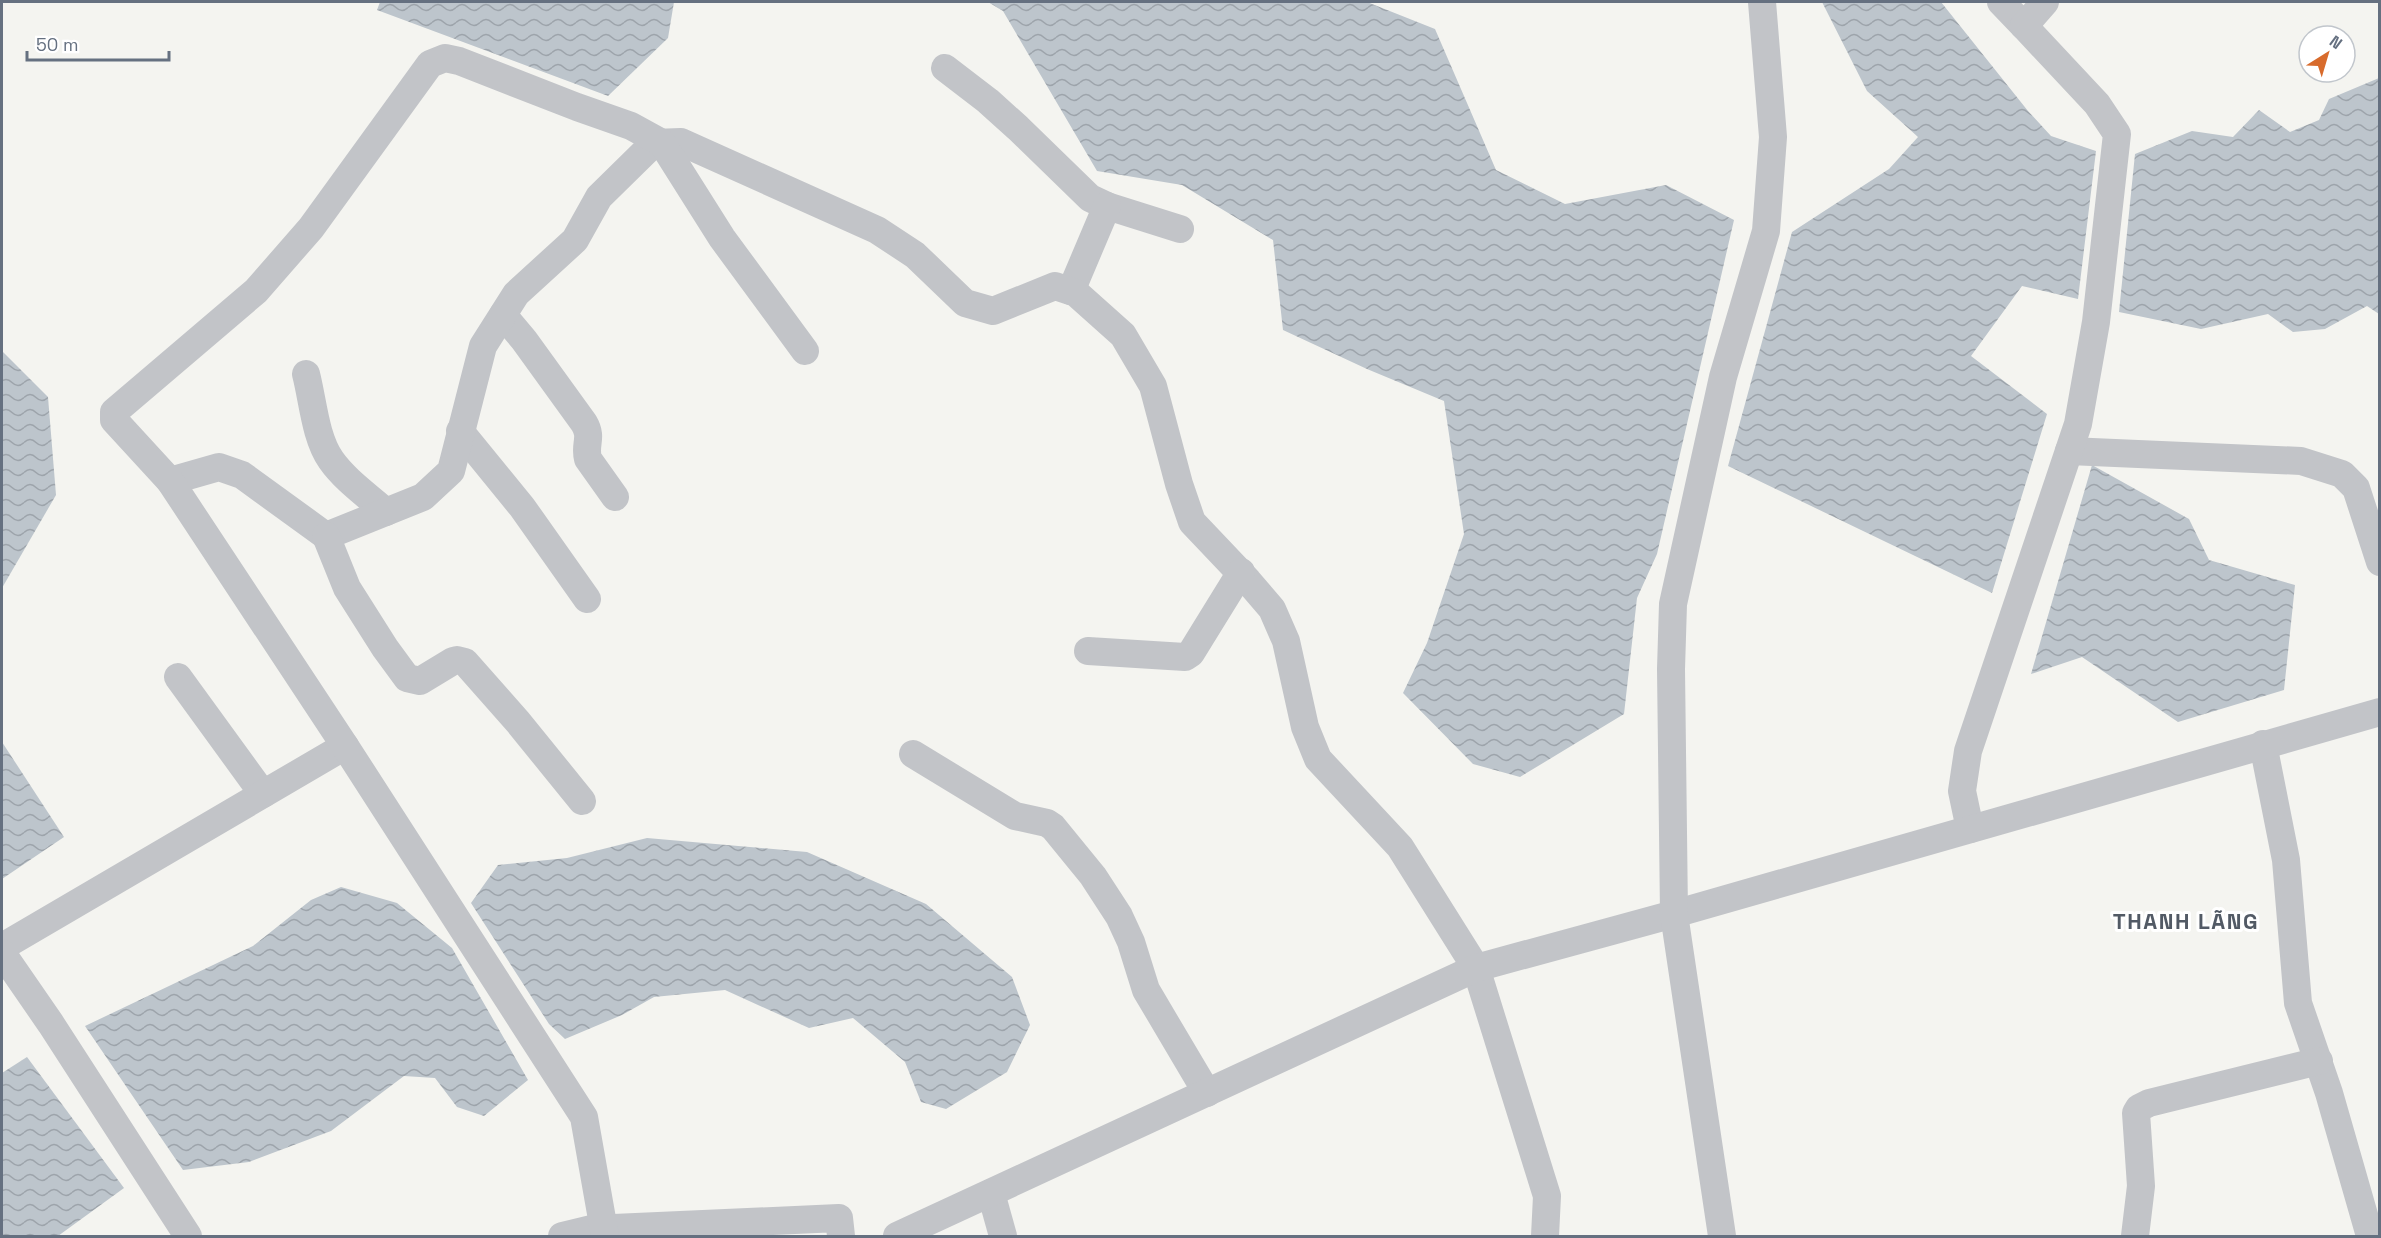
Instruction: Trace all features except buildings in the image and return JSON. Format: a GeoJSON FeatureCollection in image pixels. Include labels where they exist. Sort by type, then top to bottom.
{"type":"FeatureCollection","features":[{"type":"Feature","properties":{"kind":"street"},"geometry":{"type":"LineString","coordinates":[[1722,1236],[1674,914],[1671,669],[1673,604],[1723,377],[1766,231],[1773,137],[1762,2]]}},
{"type":"Feature","properties":{"kind":"street"},"geometry":{"type":"LineString","coordinates":[[1970,829],[1962,791],[1968,752],[2078,424],[2096,322],[2117,134],[2097,104],[2001,2]]}},
{"type":"Feature","properties":{"kind":"street"},"geometry":{"type":"LineString","coordinates":[[2024,26],[2045,2]]}},
{"type":"Feature","properties":{"kind":"street"},"geometry":{"type":"LineString","coordinates":[[603,1233],[584,1117],[345,746],[170,481],[114,420],[114,412],[256,291],[311,228],[430,64],[445,58],[459,61],[631,126],[662,143],[722,238],[805,351]]}},
{"type":"Feature","properties":{"kind":"street"},"geometry":{"type":"LineString","coordinates":[[945,69],[1011,121],[1082,191],[1107,206],[1180,229]]}},
{"type":"Feature","properties":{"kind":"street"},"geometry":{"type":"LineString","coordinates":[[326,536],[423,497],[451,471],[483,346],[516,294],[574,240],[599,197],[654,143],[681,142],[877,230],[915,255],[965,303],[993,311],[1055,286],[1076,293],[1123,335],[1153,386],[1179,484],[1192,522],[1241,572],[1272,609],[1286,641],[1305,727],[1318,759],[1400,847],[1476,968],[1547,1197],[1545,1236]]}},
{"type":"Feature","properties":{"kind":"street"},"geometry":{"type":"LineString","coordinates":[[1071,291],[1107,206]]}},
{"type":"Feature","properties":{"kind":"street"},"geometry":{"type":"LineString","coordinates":[[503,315],[524,340],[584,423],[590,438],[586,452],[588,459],[615,497]]}},
{"type":"Feature","properties":{"kind":"street"},"geometry":{"type":"LineString","coordinates":[[306,374],[321,439],[331,459],[340,471],[386,512]]}},
{"type":"Feature","properties":{"kind":"street"},"geometry":{"type":"LineString","coordinates":[[460,431],[522,507],[587,599]]}},
{"type":"Feature","properties":{"kind":"street"},"geometry":{"type":"LineString","coordinates":[[2069,452],[2301,461],[2342,474],[2356,488],[2379,562]]}},
{"type":"Feature","properties":{"kind":"street"},"geometry":{"type":"LineString","coordinates":[[170,481],[219,467],[242,475],[326,536],[347,588],[407,678],[420,681],[453,661],[465,662],[518,722],[582,801]]}},
{"type":"Feature","properties":{"kind":"street"},"geometry":{"type":"LineString","coordinates":[[1088,651],[1185,657],[1191,653],[1241,572]]}},
{"type":"Feature","properties":{"kind":"street"},"geometry":{"type":"LineString","coordinates":[[178,677],[262,794]]}},
{"type":"Feature","properties":{"kind":"street"},"geometry":{"type":"LineString","coordinates":[[897,1236],[1476,968],[1674,914],[2379,712]]}},
{"type":"Feature","properties":{"kind":"street"},"geometry":{"type":"LineString","coordinates":[[2263,744],[2286,860],[2298,1003],[2319,1061],[2370,1236]]}},
{"type":"Feature","properties":{"kind":"street"},"geometry":{"type":"LineString","coordinates":[[2,947],[345,746]]}},
{"type":"Feature","properties":{"kind":"street"},"geometry":{"type":"LineString","coordinates":[[913,754],[1015,816],[1047,823],[1053,827],[1093,876],[1119,916],[1131,942],[1146,990],[1207,1093]]}},
{"type":"Feature","properties":{"kind":"street"},"geometry":{"type":"LineString","coordinates":[[2,952],[188,1236]]}},
{"type":"Feature","properties":{"kind":"street"},"geometry":{"type":"LineString","coordinates":[[2135,1236],[2141,1186],[2136,1113],[2139,1108],[2149,1103],[2319,1061]]}},
{"type":"Feature","properties":{"kind":"street"},"geometry":{"type":"LineString","coordinates":[[991,1193],[1003,1236]]}},
{"type":"Feature","properties":{"kind":"street"},"geometry":{"type":"LineString","coordinates":[[562,1236],[839,1218],[841,1236]]}},
{"type":"Feature","properties":{"kind":"water"},"geometry":{"type":"Polygon","coordinates":[[[380,2],[674,2],[668,38],[608,96],[377,10],[380,2]]]}},
{"type":"Feature","properties":{"kind":"water"},"geometry":{"type":"Polygon","coordinates":[[[988,2],[1367,2],[1435,29],[1496,170],[1565,204],[1666,185],[1734,220],[1657,554],[1637,598],[1624,714],[1520,777],[1473,764],[1403,693],[1427,643],[1464,534],[1444,401],[1283,330],[1273,240],[1182,185],[1097,171],[1003,11],[988,2]]]}},
{"type":"Feature","properties":{"kind":"water"},"geometry":{"type":"Polygon","coordinates":[[[1822,2],[1941,2],[2028,111],[2051,136],[2096,151],[2078,299],[2022,286],[1971,356],[2047,414],[1992,593],[1728,466],[1792,232],[1889,169],[1918,137],[1867,91],[1822,2]]]}},
{"type":"Feature","properties":{"kind":"water"},"geometry":{"type":"Polygon","coordinates":[[[2379,78],[2379,314],[2367,306],[2325,329],[2293,332],[2268,314],[2201,329],[2119,312],[2135,154],[2192,131],[2233,137],[2259,110],[2290,132],[2319,120],[2329,99],[2379,78]]]}},
{"type":"Feature","properties":{"kind":"water"},"geometry":{"type":"Polygon","coordinates":[[[2,351],[48,397],[56,495],[2,588],[2,351]]]}},
{"type":"Feature","properties":{"kind":"water"},"geometry":{"type":"Polygon","coordinates":[[[2092,465],[2189,519],[2209,560],[2295,585],[2284,690],[2178,722],[2082,657],[2031,674],[2092,465]]]}},
{"type":"Feature","properties":{"kind":"water"},"geometry":{"type":"Polygon","coordinates":[[[2,742],[64,837],[2,879],[2,742]]]}},
{"type":"Feature","properties":{"kind":"water"},"geometry":{"type":"Polygon","coordinates":[[[647,838],[807,852],[926,904],[1012,977],[1030,1025],[1007,1072],[946,1109],[921,1102],[905,1062],[853,1018],[809,1028],[725,990],[654,997],[622,1015],[565,1039],[549,1024],[471,903],[498,865],[567,858],[647,838]]]}},
{"type":"Feature","properties":{"kind":"water"},"geometry":{"type":"Polygon","coordinates":[[[341,887],[397,903],[452,948],[528,1080],[484,1116],[457,1107],[435,1078],[404,1076],[331,1131],[249,1162],[183,1170],[85,1026],[253,946],[311,900],[341,887]]]}},
{"type":"Feature","properties":{"kind":"water"},"geometry":{"type":"Polygon","coordinates":[[[27,1057],[124,1188],[58,1236],[2,1236],[2,1073],[27,1057]]]}},
{"type":"Feature","properties":{"kind":"district","name":"THANH LÃNG"},"geometry":{"type":"Point","coordinates":[2186,921]}}]}
